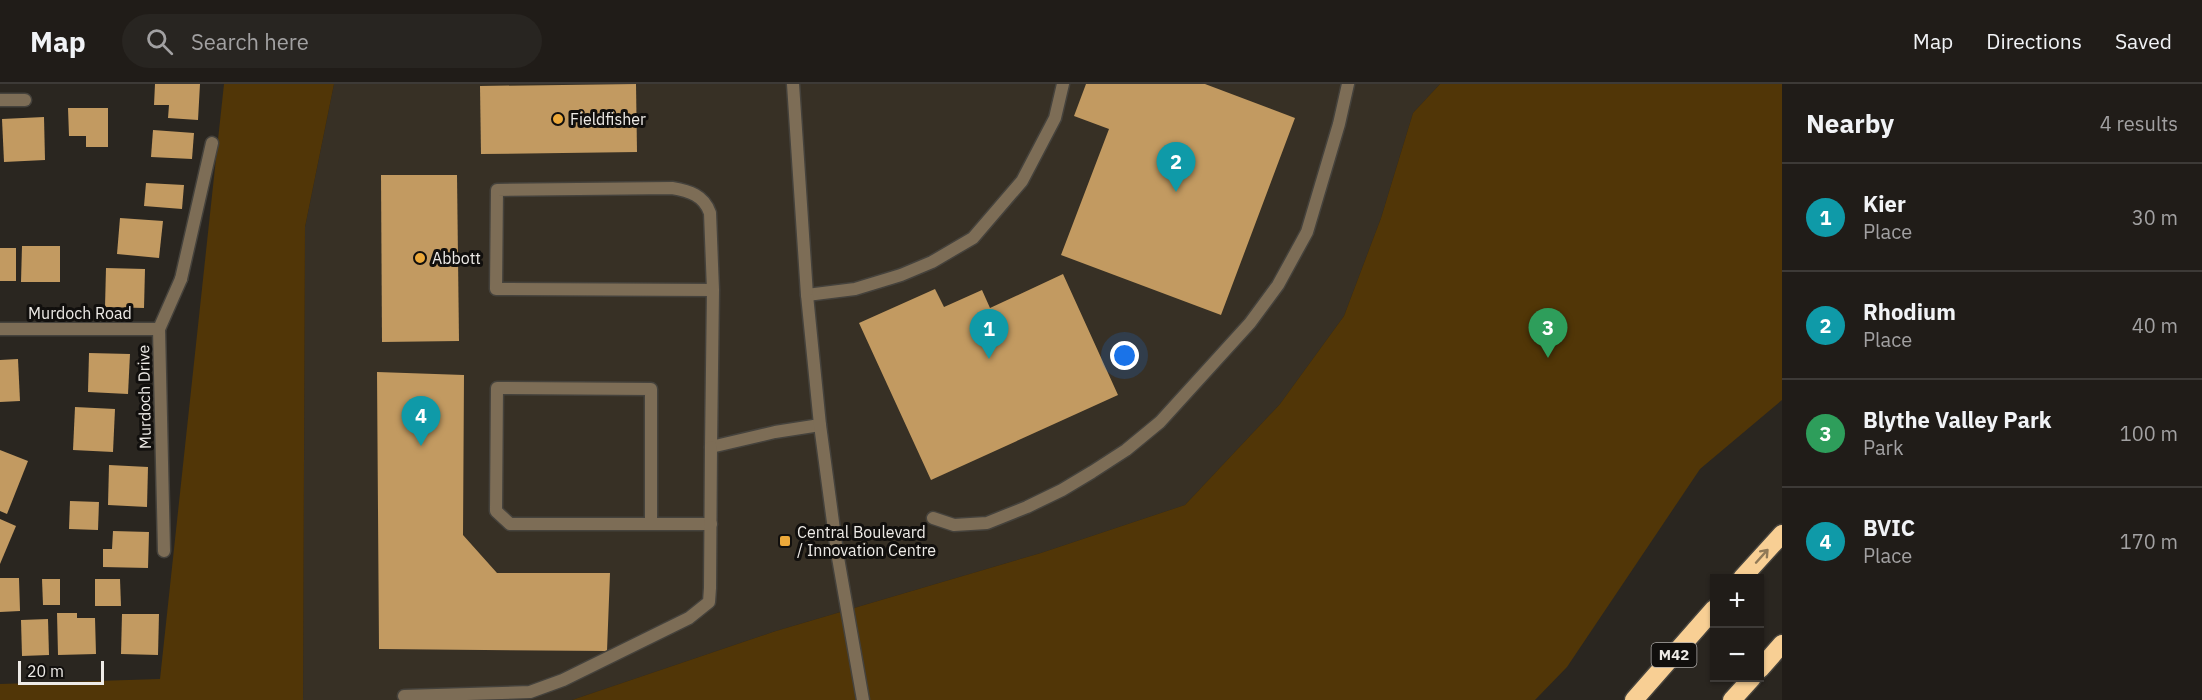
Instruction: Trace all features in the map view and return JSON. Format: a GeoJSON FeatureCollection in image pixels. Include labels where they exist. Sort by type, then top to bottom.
{"type":"FeatureCollection","features":[{"type":"Feature","properties":{"kind":"highway"},"geometry":{"type":"LineString","coordinates":[[1746,574],[1782,534]]}},
{"type":"Feature","properties":{"kind":"highway","name":"M42"},"geometry":{"type":"LineString","coordinates":[[1634,700],[1710,614]]}},
{"type":"Feature","properties":{"kind":"highway"},"geometry":{"type":"LineString","coordinates":[[1764,664],[1782,644]]}},
{"type":"Feature","properties":{"kind":"highway"},"geometry":{"type":"LineString","coordinates":[[1732,700],[1748,682]]}},
{"type":"Feature","properties":{"kind":"street"},"geometry":{"type":"LineString","coordinates":[[793,84],[807,295],[820,425],[837,552],[863,700]]}},
{"type":"Feature","properties":{"kind":"street"},"geometry":{"type":"LineString","coordinates":[[807,295],[855,290],[901,275],[932,262],[973,238],[1022,181],[1055,118],[1063,84]]}},
{"type":"Feature","properties":{"kind":"street"},"geometry":{"type":"LineString","coordinates":[[933,518],[954,525],[987,523],[1027,507],[1062,490],[1126,450],[1160,422],[1250,322],[1278,285],[1307,232],[1339,124],[1347,84]]}},
{"type":"Feature","properties":{"kind":"street"},"geometry":{"type":"LineString","coordinates":[[0,100],[25,100]]}},
{"type":"Feature","properties":{"kind":"street","name":"Murdoch Drive"},"geometry":{"type":"LineString","coordinates":[[164,551],[159,329],[181,279],[212,143]]}},
{"type":"Feature","properties":{"kind":"street"},"geometry":{"type":"LineString","coordinates":[[405,696],[530,692],[563,680],[689,618],[709,602],[713,290],[710,213],[707,205],[697,195],[672,188],[497,190],[496,289],[713,290]]}},
{"type":"Feature","properties":{"kind":"street","name":"Murdoch Road"},"geometry":{"type":"LineString","coordinates":[[0,329],[159,329]]}},
{"type":"Feature","properties":{"kind":"street"},"geometry":{"type":"LineString","coordinates":[[651,524],[651,389],[497,388],[496,511],[510,524],[651,524],[711,524]]}},
{"type":"Feature","properties":{"kind":"street"},"geometry":{"type":"LineString","coordinates":[[711,447],[776,432],[820,425]]}},
{"type":"Feature","properties":{"kind":"shaded area"},"geometry":{"type":"Polygon","coordinates":[[[224,84],[334,84],[305,227],[303,700],[0,700],[0,684],[160,679],[224,84]]]}},
{"type":"Feature","properties":{"kind":"shaded area"},"geometry":{"type":"Polygon","coordinates":[[[334,84],[1440,84],[1413,113],[1381,218],[1344,316],[1280,404],[1185,505],[1041,553],[776,631],[572,700],[303,700],[305,227],[334,84]]]}},
{"type":"Feature","properties":{"kind":"shaded area"},"geometry":{"type":"Polygon","coordinates":[[[1440,84],[1782,84],[1782,400],[1700,469],[1567,667],[1535,700],[572,700],[776,631],[1041,553],[1185,505],[1280,404],[1344,316],[1381,218],[1413,113],[1440,84]]]}},
{"type":"Feature","properties":{"kind":"building"},"geometry":{"type":"Polygon","coordinates":[[[155,84],[200,84],[198,120],[168,118],[169,105],[154,105],[155,84]]]}},
{"type":"Feature","properties":{"kind":"building","name":"Fieldfisher"},"geometry":{"type":"Polygon","coordinates":[[[636,84],[637,152],[481,154],[480,86],[636,84]]]}},
{"type":"Feature","properties":{"kind":"building"},"geometry":{"type":"Polygon","coordinates":[[[1086,84],[1205,84],[1295,118],[1221,315],[1061,255],[1109,129],[1074,116],[1086,84]]]}},
{"type":"Feature","properties":{"kind":"building"},"geometry":{"type":"Polygon","coordinates":[[[68,108],[108,108],[108,147],[86,147],[86,136],[69,136],[68,108]]]}},
{"type":"Feature","properties":{"kind":"building"},"geometry":{"type":"Polygon","coordinates":[[[44,117],[45,160],[4,162],[2,119],[44,117]]]}},
{"type":"Feature","properties":{"kind":"building"},"geometry":{"type":"Polygon","coordinates":[[[153,130],[194,133],[192,159],[151,157],[153,130]]]}},
{"type":"Feature","properties":{"kind":"building","name":"Abbott"},"geometry":{"type":"Polygon","coordinates":[[[381,175],[457,175],[459,341],[382,342],[381,175]]]}},
{"type":"Feature","properties":{"kind":"building"},"geometry":{"type":"Polygon","coordinates":[[[146,183],[184,185],[182,209],[144,206],[146,183]]]}},
{"type":"Feature","properties":{"kind":"building"},"geometry":{"type":"Polygon","coordinates":[[[120,218],[163,221],[159,258],[117,254],[120,218]]]}},
{"type":"Feature","properties":{"kind":"building"},"geometry":{"type":"Polygon","coordinates":[[[22,246],[60,246],[60,282],[21,282],[22,246]]]}},
{"type":"Feature","properties":{"kind":"building"},"geometry":{"type":"Polygon","coordinates":[[[0,248],[16,248],[16,281],[0,281],[0,248]]]}},
{"type":"Feature","properties":{"kind":"building"},"geometry":{"type":"Polygon","coordinates":[[[106,268],[145,269],[144,308],[105,307],[106,268]]]}},
{"type":"Feature","properties":{"kind":"building"},"geometry":{"type":"Polygon","coordinates":[[[1063,274],[1118,395],[931,480],[859,323],[935,289],[944,307],[982,290],[990,308],[1063,274]]]}},
{"type":"Feature","properties":{"kind":"building"},"geometry":{"type":"Polygon","coordinates":[[[89,353],[130,354],[128,394],[88,392],[89,353]]]}},
{"type":"Feature","properties":{"kind":"building"},"geometry":{"type":"Polygon","coordinates":[[[18,359],[20,401],[0,402],[0,360],[18,359]]]}},
{"type":"Feature","properties":{"kind":"building"},"geometry":{"type":"Polygon","coordinates":[[[377,372],[464,375],[463,535],[497,573],[610,573],[607,651],[379,649],[377,372]]]}},
{"type":"Feature","properties":{"kind":"building"},"geometry":{"type":"Polygon","coordinates":[[[75,407],[115,409],[113,452],[73,450],[75,407]]]}},
{"type":"Feature","properties":{"kind":"building"},"geometry":{"type":"Polygon","coordinates":[[[0,450],[28,461],[7,514],[0,511],[0,450]]]}},
{"type":"Feature","properties":{"kind":"building"},"geometry":{"type":"Polygon","coordinates":[[[109,465],[148,467],[147,507],[108,505],[109,465]]]}},
{"type":"Feature","properties":{"kind":"building"},"geometry":{"type":"Polygon","coordinates":[[[70,501],[99,502],[98,530],[69,529],[70,501]]]}},
{"type":"Feature","properties":{"kind":"building"},"geometry":{"type":"Polygon","coordinates":[[[0,519],[16,526],[0,564],[0,519]]]}},
{"type":"Feature","properties":{"kind":"building"},"geometry":{"type":"Polygon","coordinates":[[[113,531],[149,532],[148,568],[103,567],[103,549],[112,549],[113,531]]]}},
{"type":"Feature","properties":{"kind":"building"},"geometry":{"type":"Polygon","coordinates":[[[0,578],[19,578],[20,611],[0,612],[0,578]]]}},
{"type":"Feature","properties":{"kind":"building"},"geometry":{"type":"Polygon","coordinates":[[[42,579],[60,579],[60,605],[43,605],[42,579]]]}},
{"type":"Feature","properties":{"kind":"building"},"geometry":{"type":"Polygon","coordinates":[[[95,579],[120,579],[121,606],[95,606],[95,579]]]}},
{"type":"Feature","properties":{"kind":"building"},"geometry":{"type":"Polygon","coordinates":[[[57,613],[77,613],[77,618],[95,618],[96,654],[58,655],[57,613]]]}},
{"type":"Feature","properties":{"kind":"building"},"geometry":{"type":"Polygon","coordinates":[[[122,614],[159,614],[158,655],[121,654],[122,614]]]}},
{"type":"Feature","properties":{"kind":"building"},"geometry":{"type":"Polygon","coordinates":[[[48,619],[49,655],[22,656],[21,620],[48,619]]]}},
{"type":"Feature","properties":{"kind":"place","name":"Fieldfisher"},"geometry":{"type":"Point","coordinates":[558,119]}},
{"type":"Feature","properties":{"kind":"place","name":"Rhodium"},"geometry":{"type":"Point","coordinates":[1176,192]}},
{"type":"Feature","properties":{"kind":"place","name":"Abbott"},"geometry":{"type":"Point","coordinates":[420,258]}},
{"type":"Feature","properties":{"kind":"place","name":"Blythe Valley Park"},"geometry":{"type":"Point","coordinates":[1548,358]}},
{"type":"Feature","properties":{"kind":"place","name":"Kier"},"geometry":{"type":"Point","coordinates":[989,359]}},
{"type":"Feature","properties":{"kind":"place","name":"BVIC"},"geometry":{"type":"Point","coordinates":[421,446]}},
{"type":"Feature","properties":{"kind":"place","name":"Central Boulevard / Innovation Centre"},"geometry":{"type":"Point","coordinates":[785,541]}}]}
